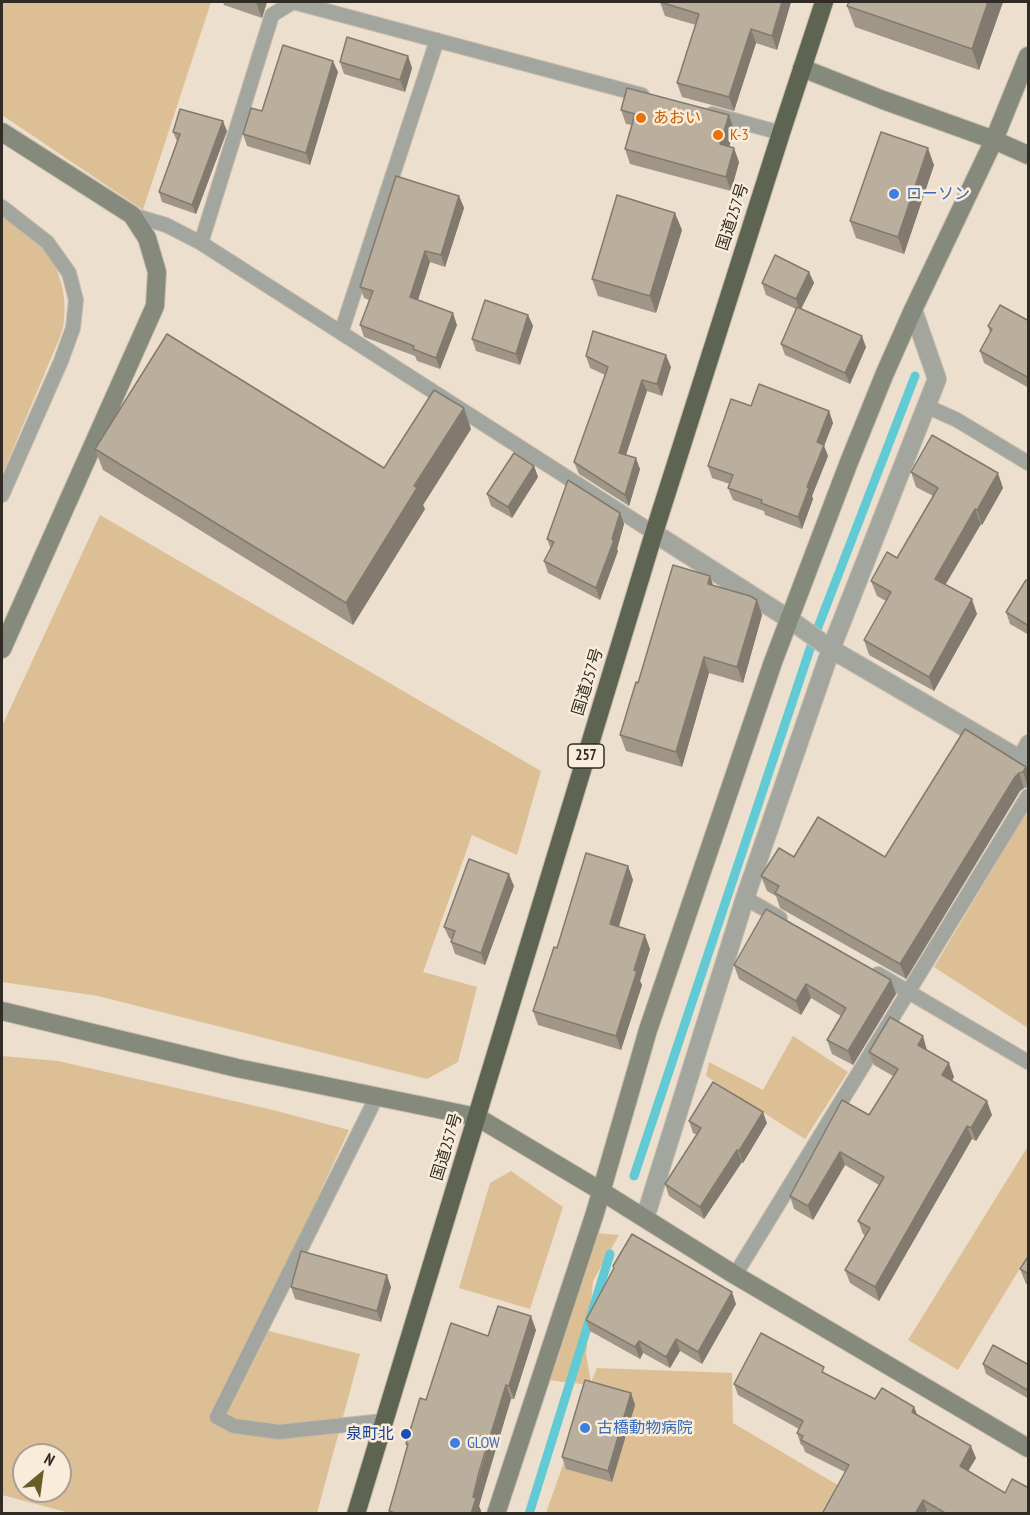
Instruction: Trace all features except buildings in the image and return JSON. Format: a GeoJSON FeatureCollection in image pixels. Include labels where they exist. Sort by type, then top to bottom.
{"type":"FeatureCollection","features":[{"type":"Feature","properties":{"kind":"highway","name":"国道257号"},"geometry":{"type":"LineString","coordinates":[[356,1514],[654,533],[824,2]]}},
{"type":"Feature","properties":{"kind":"street"},"geometry":{"type":"LineString","coordinates":[[496,1514],[601,1191],[648,1030],[772,662],[885,373],[994,140],[1029,56]]}},
{"type":"Feature","properties":{"kind":"street"},"geometry":{"type":"LineString","coordinates":[[802,68],[1029,155]]}},
{"type":"Feature","properties":{"kind":"street"},"geometry":{"type":"LineString","coordinates":[[2,132],[132,215],[147,238],[157,272],[155,306],[2,649]]}},
{"type":"Feature","properties":{"kind":"street"},"geometry":{"type":"LineString","coordinates":[[645,1218],[745,898],[831,649],[938,379],[913,310]]}},
{"type":"Feature","properties":{"kind":"street"},"geometry":{"type":"LineString","coordinates":[[654,533],[789,619],[831,649],[1024,761]]}},
{"type":"Feature","properties":{"kind":"street"},"geometry":{"type":"LineString","coordinates":[[2,1011],[237,1068],[477,1117],[735,1275],[1029,1448]]}},
{"type":"Feature","properties":{"kind":"lane"},"geometry":{"type":"LineString","coordinates":[[201,243],[272,15],[293,2],[655,99]]}},
{"type":"Feature","properties":{"kind":"lane"},"geometry":{"type":"LineString","coordinates":[[341,333],[437,40]]}},
{"type":"Feature","properties":{"kind":"lane"},"geometry":{"type":"LineString","coordinates":[[700,111],[781,133]]}},
{"type":"Feature","properties":{"kind":"lane"},"geometry":{"type":"LineString","coordinates":[[2,207],[47,242],[69,273],[76,300],[73,328],[61,360],[2,495]]}},
{"type":"Feature","properties":{"kind":"lane"},"geometry":{"type":"LineString","coordinates":[[132,215],[166,225],[201,243],[654,533]]}},
{"type":"Feature","properties":{"kind":"lane"},"geometry":{"type":"LineString","coordinates":[[926,406],[957,420],[1029,463]]}},
{"type":"Feature","properties":{"kind":"lane"},"geometry":{"type":"LineString","coordinates":[[1024,761],[1029,742]]}},
{"type":"Feature","properties":{"kind":"lane"},"geometry":{"type":"LineString","coordinates":[[735,1275],[1029,796]]}},
{"type":"Feature","properties":{"kind":"lane"},"geometry":{"type":"LineString","coordinates":[[745,898],[796,927]]}},
{"type":"Feature","properties":{"kind":"lane"},"geometry":{"type":"LineString","coordinates":[[868,968],[1029,1062]]}},
{"type":"Feature","properties":{"kind":"lane"},"geometry":{"type":"LineString","coordinates":[[377,1096],[217,1417],[234,1426],[279,1432],[383,1421]]}},
{"type":"Feature","properties":{"kind":"shaded area"},"geometry":{"type":"Polygon","coordinates":[[[2,2],[211,2],[143,210],[2,115],[2,2]]]}},
{"type":"Feature","properties":{"kind":"shaded area"},"geometry":{"type":"Polygon","coordinates":[[[2,215],[22,228],[46,251],[60,278],[65,309],[60,337],[2,475],[2,215]]]}},
{"type":"Feature","properties":{"kind":"shaded area"},"geometry":{"type":"Polygon","coordinates":[[[100,515],[541,771],[517,855],[472,835],[423,972],[477,987],[458,1062],[427,1079],[98,996],[2,982],[2,726],[100,515]]]}},
{"type":"Feature","properties":{"kind":"shaded area"},"geometry":{"type":"Polygon","coordinates":[[[1028,810],[1028,1028],[934,967],[1028,810]]]}},
{"type":"Feature","properties":{"kind":"shaded area"},"geometry":{"type":"Polygon","coordinates":[[[793,1036],[848,1072],[805,1139],[706,1076],[709,1062],[763,1090],[793,1036]]]}},
{"type":"Feature","properties":{"kind":"shaded area"},"geometry":{"type":"Polygon","coordinates":[[[2,1056],[58,1061],[269,1109],[349,1130],[257,1328],[360,1354],[317,1513],[70,1513],[32,1503],[72,1503],[72,1443],[12,1443],[12,1498],[2,1495],[2,1056]]]}},
{"type":"Feature","properties":{"kind":"shaded area"},"geometry":{"type":"Polygon","coordinates":[[[1028,1146],[1028,1255],[958,1370],[908,1340],[1028,1146]]]}},
{"type":"Feature","properties":{"kind":"shaded area"},"geometry":{"type":"Polygon","coordinates":[[[511,1171],[563,1207],[530,1309],[459,1288],[490,1183],[511,1171]]]}},
{"type":"Feature","properties":{"kind":"shaded area"},"geometry":{"type":"Polygon","coordinates":[[[585,1232],[619,1235],[593,1281],[586,1355],[591,1382],[597,1368],[732,1373],[733,1423],[885,1513],[546,1513],[591,1385],[537,1379],[585,1232]]]}},
{"type":"Feature","properties":{"kind":"waterway"},"geometry":{"type":"LineString","coordinates":[[634,1176],[813,640],[915,376]]}},
{"type":"Feature","properties":{"kind":"waterway"},"geometry":{"type":"LineString","coordinates":[[529,1514],[610,1254]]}},
{"type":"Feature","properties":{"kind":"place","name":"あおい"},"geometry":{"type":"Point","coordinates":[641,118]}},
{"type":"Feature","properties":{"kind":"place","name":"K-3"},"geometry":{"type":"Point","coordinates":[718,135]}},
{"type":"Feature","properties":{"kind":"place","name":"ローソン"},"geometry":{"type":"Point","coordinates":[894,194]}},
{"type":"Feature","properties":{"kind":"place","name":"古橋動物病院"},"geometry":{"type":"Point","coordinates":[585,1428]}},
{"type":"Feature","properties":{"kind":"place","name":"泉町北"},"geometry":{"type":"Point","coordinates":[406,1434]}},
{"type":"Feature","properties":{"kind":"place","name":"GLOW"},"geometry":{"type":"Point","coordinates":[455,1443]}}]}
